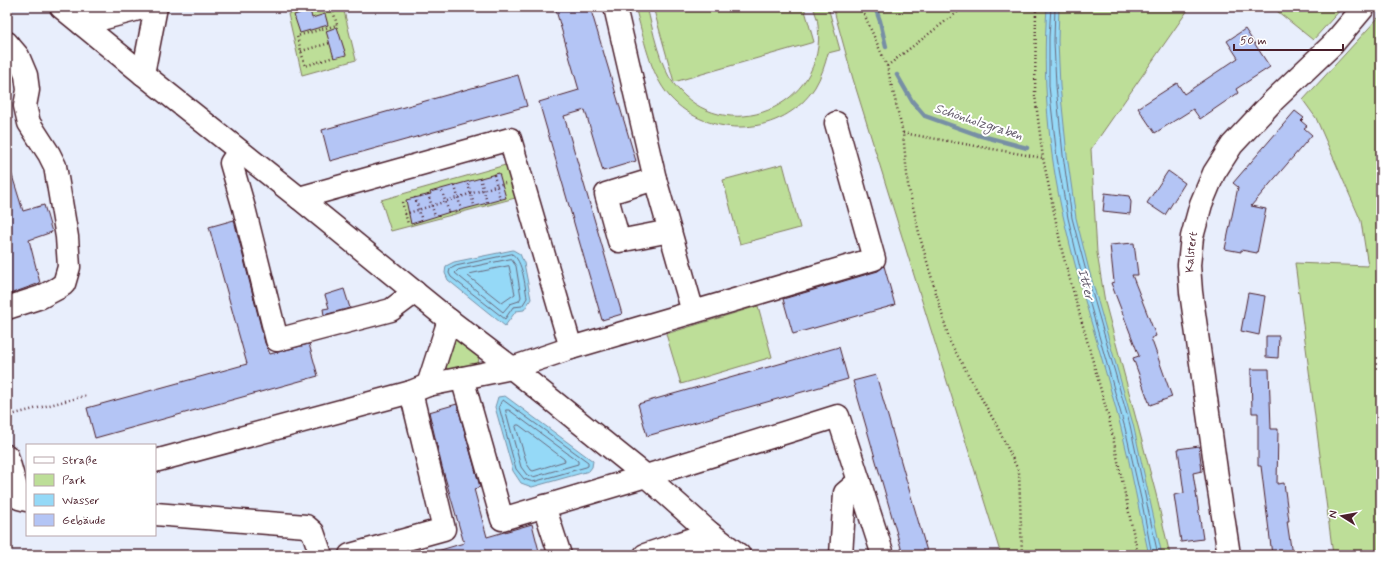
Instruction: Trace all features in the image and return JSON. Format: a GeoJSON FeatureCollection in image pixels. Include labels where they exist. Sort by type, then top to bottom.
{"type":"FeatureCollection","features":[{"type":"Feature","properties":{"kind":"street"},"geometry":{"type":"LineString","coordinates":[[61,7],[414,292],[512,368],[646,476],[710,533],[739,555]]}},
{"type":"Feature","properties":{"kind":"street"},"geometry":{"type":"LineString","coordinates":[[82,24],[146,7]]}},
{"type":"Feature","properties":{"kind":"street"},"geometry":{"type":"LineString","coordinates":[[143,74],[156,7]]}},
{"type":"Feature","properties":{"kind":"street"},"geometry":{"type":"LineString","coordinates":[[615,7],[655,179],[693,312]]}},
{"type":"Feature","properties":{"kind":"street","name":"Kalstert"},"geometry":{"type":"LineString","coordinates":[[1229,555],[1191,292],[1189,266],[1193,234],[1201,204],[1214,173],[1232,145],[1274,100],[1332,45],[1364,7]]}},
{"type":"Feature","properties":{"kind":"street"},"geometry":{"type":"LineString","coordinates":[[7,44],[18,56],[26,75],[28,90],[25,106],[28,123],[49,154],[55,166],[67,237],[69,268],[64,284],[58,288],[41,297],[7,308]]}},
{"type":"Feature","properties":{"kind":"street"},"geometry":{"type":"LineString","coordinates":[[156,461],[419,388],[512,368],[571,348],[874,259],[836,123]]}},
{"type":"Feature","properties":{"kind":"street"},"geometry":{"type":"LineString","coordinates":[[299,198],[510,139],[571,348]]}},
{"type":"Feature","properties":{"kind":"street"},"geometry":{"type":"LineString","coordinates":[[239,151],[231,163],[244,208],[277,340],[391,310],[414,292]]}},
{"type":"Feature","properties":{"kind":"street"},"geometry":{"type":"LineString","coordinates":[[655,179],[606,194],[619,241],[670,231]]}},
{"type":"Feature","properties":{"kind":"street"},"geometry":{"type":"LineString","coordinates":[[350,555],[444,529],[419,388],[449,320]]}},
{"type":"Feature","properties":{"kind":"street"},"geometry":{"type":"LineString","coordinates":[[462,378],[502,519],[838,416],[883,555]]}},
{"type":"Feature","properties":{"kind":"street"},"geometry":{"type":"LineString","coordinates":[[7,456],[20,499]]}},
{"type":"Feature","properties":{"kind":"street"},"geometry":{"type":"LineString","coordinates":[[841,555],[845,493],[859,481]]}},
{"type":"Feature","properties":{"kind":"street"},"geometry":{"type":"LineString","coordinates":[[544,506],[560,555]]}},
{"type":"Feature","properties":{"kind":"street"},"geometry":{"type":"LineString","coordinates":[[156,514],[306,526],[313,532],[321,555]]}},
{"type":"Feature","properties":{"kind":"street"},"geometry":{"type":"LineString","coordinates":[[645,555],[710,533]]}},
{"type":"Feature","properties":{"kind":"street"},"geometry":{"type":"LineString","coordinates":[[703,555],[710,533]]}},
{"type":"Feature","properties":{"kind":"path"},"geometry":{"type":"LineString","coordinates":[[311,7],[312,13],[332,7],[337,25],[297,36],[305,66],[334,57]]}},
{"type":"Feature","properties":{"kind":"path"},"geometry":{"type":"LineString","coordinates":[[861,7],[887,66],[903,133],[908,185],[918,230],[950,342],[997,426],[1019,472],[1022,555]]}},
{"type":"Feature","properties":{"kind":"path"},"geometry":{"type":"LineString","coordinates":[[887,66],[964,7]]}},
{"type":"Feature","properties":{"kind":"path"},"geometry":{"type":"LineString","coordinates":[[1036,7],[1035,95],[1043,158],[1062,251],[1109,419],[1138,555]]}},
{"type":"Feature","properties":{"kind":"path"},"geometry":{"type":"LineString","coordinates":[[301,51],[330,43]]}},
{"type":"Feature","properties":{"kind":"path"},"geometry":{"type":"LineString","coordinates":[[903,133],[1043,158]]}},
{"type":"Feature","properties":{"kind":"path"},"geometry":{"type":"LineString","coordinates":[[494,175],[500,199]]}},
{"type":"Feature","properties":{"kind":"path"},"geometry":{"type":"LineString","coordinates":[[480,178],[487,202]]}},
{"type":"Feature","properties":{"kind":"path"},"geometry":{"type":"LineString","coordinates":[[405,214],[521,178]]}},
{"type":"Feature","properties":{"kind":"path"},"geometry":{"type":"LineString","coordinates":[[468,184],[474,205]]}},
{"type":"Feature","properties":{"kind":"path"},"geometry":{"type":"LineString","coordinates":[[455,186],[461,209]]}},
{"type":"Feature","properties":{"kind":"path"},"geometry":{"type":"LineString","coordinates":[[442,191],[448,213]]}},
{"type":"Feature","properties":{"kind":"path"},"geometry":{"type":"LineString","coordinates":[[428,194],[435,216]]}},
{"type":"Feature","properties":{"kind":"path"},"geometry":{"type":"LineString","coordinates":[[415,197],[422,221]]}},
{"type":"Feature","properties":{"kind":"path"},"geometry":{"type":"LineString","coordinates":[[402,202],[408,224]]}},
{"type":"Feature","properties":{"kind":"path"},"geometry":{"type":"LineString","coordinates":[[7,416],[88,395]]}},
{"type":"Feature","properties":{"kind":"green space"},"geometry":{"type":"Polygon","coordinates":[[[317,7],[343,7],[356,60],[302,75],[288,14],[317,7]]]}},
{"type":"Feature","properties":{"kind":"green space"},"geometry":{"type":"Polygon","coordinates":[[[635,7],[647,7],[660,57],[674,84],[695,104],[719,114],[744,116],[768,110],[790,97],[807,78],[817,54],[818,23],[813,7],[828,7],[840,50],[828,53],[823,71],[815,87],[801,104],[784,116],[765,123],[745,127],[725,126],[705,121],[686,111],[670,97],[652,66],[635,7]]]}},
{"type":"Feature","properties":{"kind":"green space"},"geometry":{"type":"Polygon","coordinates":[[[653,7],[804,7],[814,42],[674,82],[653,7]]]}},
{"type":"Feature","properties":{"kind":"green space"},"geometry":{"type":"Polygon","coordinates":[[[833,7],[1190,7],[1091,149],[1097,253],[1105,302],[1156,494],[1170,555],[1001,555],[853,79],[833,7]]]}},
{"type":"Feature","properties":{"kind":"green space"},"geometry":{"type":"Polygon","coordinates":[[[1272,7],[1343,7],[1313,40],[1272,7]]]}},
{"type":"Feature","properties":{"kind":"green space"},"geometry":{"type":"Polygon","coordinates":[[[1381,16],[1381,555],[1333,555],[1295,263],[1368,266],[1361,221],[1316,118],[1303,100],[1381,16]]]}},
{"type":"Feature","properties":{"kind":"green space"},"geometry":{"type":"Polygon","coordinates":[[[509,164],[519,197],[391,231],[381,200],[509,164]]]}},
{"type":"Feature","properties":{"kind":"green space"},"geometry":{"type":"Polygon","coordinates":[[[783,164],[800,228],[740,244],[723,180],[783,164]]]}},
{"type":"Feature","properties":{"kind":"green space"},"geometry":{"type":"Polygon","coordinates":[[[758,306],[772,357],[681,384],[666,334],[758,306]]]}},
{"type":"Feature","properties":{"kind":"green space"},"geometry":{"type":"Polygon","coordinates":[[[457,336],[479,357],[478,364],[470,368],[456,371],[447,369],[444,366],[448,340],[457,336]]]}},
{"type":"Feature","properties":{"kind":"water","name":"Itter"},"geometry":{"type":"Polygon","coordinates":[[[1047,7],[1059,7],[1058,41],[1060,86],[1067,155],[1076,218],[1089,270],[1133,424],[1162,555],[1149,555],[1121,428],[1077,272],[1058,194],[1050,141],[1046,87],[1045,61],[1047,7]]]}},
{"type":"Feature","properties":{"kind":"water"},"geometry":{"type":"Polygon","coordinates":[[[513,250],[520,254],[524,263],[531,299],[524,310],[516,311],[505,326],[448,280],[445,273],[446,266],[454,262],[513,250]]]}},
{"type":"Feature","properties":{"kind":"water"},"geometry":{"type":"Polygon","coordinates":[[[505,396],[593,461],[592,467],[589,471],[532,487],[521,483],[513,471],[495,407],[498,397],[505,396]]]}},
{"type":"Feature","properties":{"kind":"building"},"geometry":{"type":"Polygon","coordinates":[[[555,7],[590,7],[636,161],[603,171],[585,110],[564,116],[622,314],[602,320],[539,102],[579,90],[555,7]]]}},
{"type":"Feature","properties":{"kind":"building"},"geometry":{"type":"Polygon","coordinates":[[[310,10],[312,18],[325,14],[328,25],[300,33],[294,15],[310,10]]]}},
{"type":"Feature","properties":{"kind":"building"},"geometry":{"type":"Polygon","coordinates":[[[337,27],[346,55],[334,58],[326,31],[337,27]]]}},
{"type":"Feature","properties":{"kind":"building"},"geometry":{"type":"Polygon","coordinates":[[[1245,29],[1270,67],[1236,89],[1238,93],[1200,119],[1193,109],[1155,133],[1138,108],[1177,83],[1184,94],[1238,58],[1227,41],[1245,29]]]}},
{"type":"Feature","properties":{"kind":"building"},"geometry":{"type":"Polygon","coordinates":[[[518,75],[527,106],[330,161],[322,130],[518,75]]]}},
{"type":"Feature","properties":{"kind":"building"},"geometry":{"type":"Polygon","coordinates":[[[1295,111],[1304,118],[1301,121],[1307,126],[1304,128],[1312,135],[1251,206],[1266,209],[1257,253],[1225,249],[1238,187],[1233,183],[1295,111]]]}},
{"type":"Feature","properties":{"kind":"building"},"geometry":{"type":"Polygon","coordinates":[[[7,169],[10,169],[23,211],[44,205],[52,232],[29,240],[40,283],[7,295],[7,169]]]}},
{"type":"Feature","properties":{"kind":"building"},"geometry":{"type":"Polygon","coordinates":[[[1168,171],[1185,183],[1165,215],[1147,203],[1168,171]]]}},
{"type":"Feature","properties":{"kind":"building"},"geometry":{"type":"Polygon","coordinates":[[[499,173],[506,198],[450,212],[411,224],[406,200],[431,194],[430,192],[499,173]]]}},
{"type":"Feature","properties":{"kind":"building"},"geometry":{"type":"Polygon","coordinates":[[[1105,193],[1129,196],[1131,202],[1130,214],[1103,211],[1105,193]]]}},
{"type":"Feature","properties":{"kind":"building"},"geometry":{"type":"Polygon","coordinates":[[[234,220],[265,343],[270,354],[309,344],[318,376],[95,438],[87,408],[247,364],[209,227],[234,220]]]}},
{"type":"Feature","properties":{"kind":"building"},"geometry":{"type":"Polygon","coordinates":[[[1134,243],[1138,275],[1132,275],[1156,336],[1151,338],[1172,397],[1150,405],[1133,358],[1139,356],[1111,283],[1114,282],[1110,245],[1134,243]]]}},
{"type":"Feature","properties":{"kind":"building"},"geometry":{"type":"Polygon","coordinates":[[[884,266],[895,305],[793,334],[783,299],[878,271],[884,266]]]}},
{"type":"Feature","properties":{"kind":"building"},"geometry":{"type":"Polygon","coordinates":[[[344,289],[350,308],[324,315],[323,309],[329,308],[325,295],[344,289]]]}},
{"type":"Feature","properties":{"kind":"building"},"geometry":{"type":"Polygon","coordinates":[[[1248,293],[1265,296],[1259,335],[1241,331],[1248,293]]]}},
{"type":"Feature","properties":{"kind":"building"},"geometry":{"type":"Polygon","coordinates":[[[1266,336],[1279,336],[1278,358],[1266,357],[1266,336]]]}},
{"type":"Feature","properties":{"kind":"building"},"geometry":{"type":"Polygon","coordinates":[[[839,347],[848,379],[647,436],[638,404],[839,347]]]}},
{"type":"Feature","properties":{"kind":"building"},"geometry":{"type":"Polygon","coordinates":[[[1251,369],[1269,369],[1271,429],[1278,429],[1277,484],[1284,483],[1289,521],[1287,521],[1292,555],[1272,555],[1261,466],[1258,466],[1258,413],[1252,413],[1251,369]]]}},
{"type":"Feature","properties":{"kind":"building"},"geometry":{"type":"Polygon","coordinates":[[[876,375],[928,555],[903,555],[853,381],[876,375]]]}},
{"type":"Feature","properties":{"kind":"building"},"geometry":{"type":"Polygon","coordinates":[[[457,404],[480,487],[474,489],[487,537],[532,524],[540,555],[434,555],[434,552],[464,543],[442,467],[429,412],[457,404]]]}},
{"type":"Feature","properties":{"kind":"building"},"geometry":{"type":"Polygon","coordinates":[[[1199,446],[1202,471],[1193,473],[1203,539],[1181,542],[1174,495],[1184,493],[1178,449],[1199,446]]]}},
{"type":"Feature","properties":{"kind":"waterway","name":"Schönholzgraben"},"geometry":{"type":"LineString","coordinates":[[875,7],[886,47]]}},
{"type":"Feature","properties":{"kind":"waterway","name":"Schönholzgraben"},"geometry":{"type":"LineString","coordinates":[[897,75],[912,101],[925,116],[978,135],[1027,148]]}}]}
